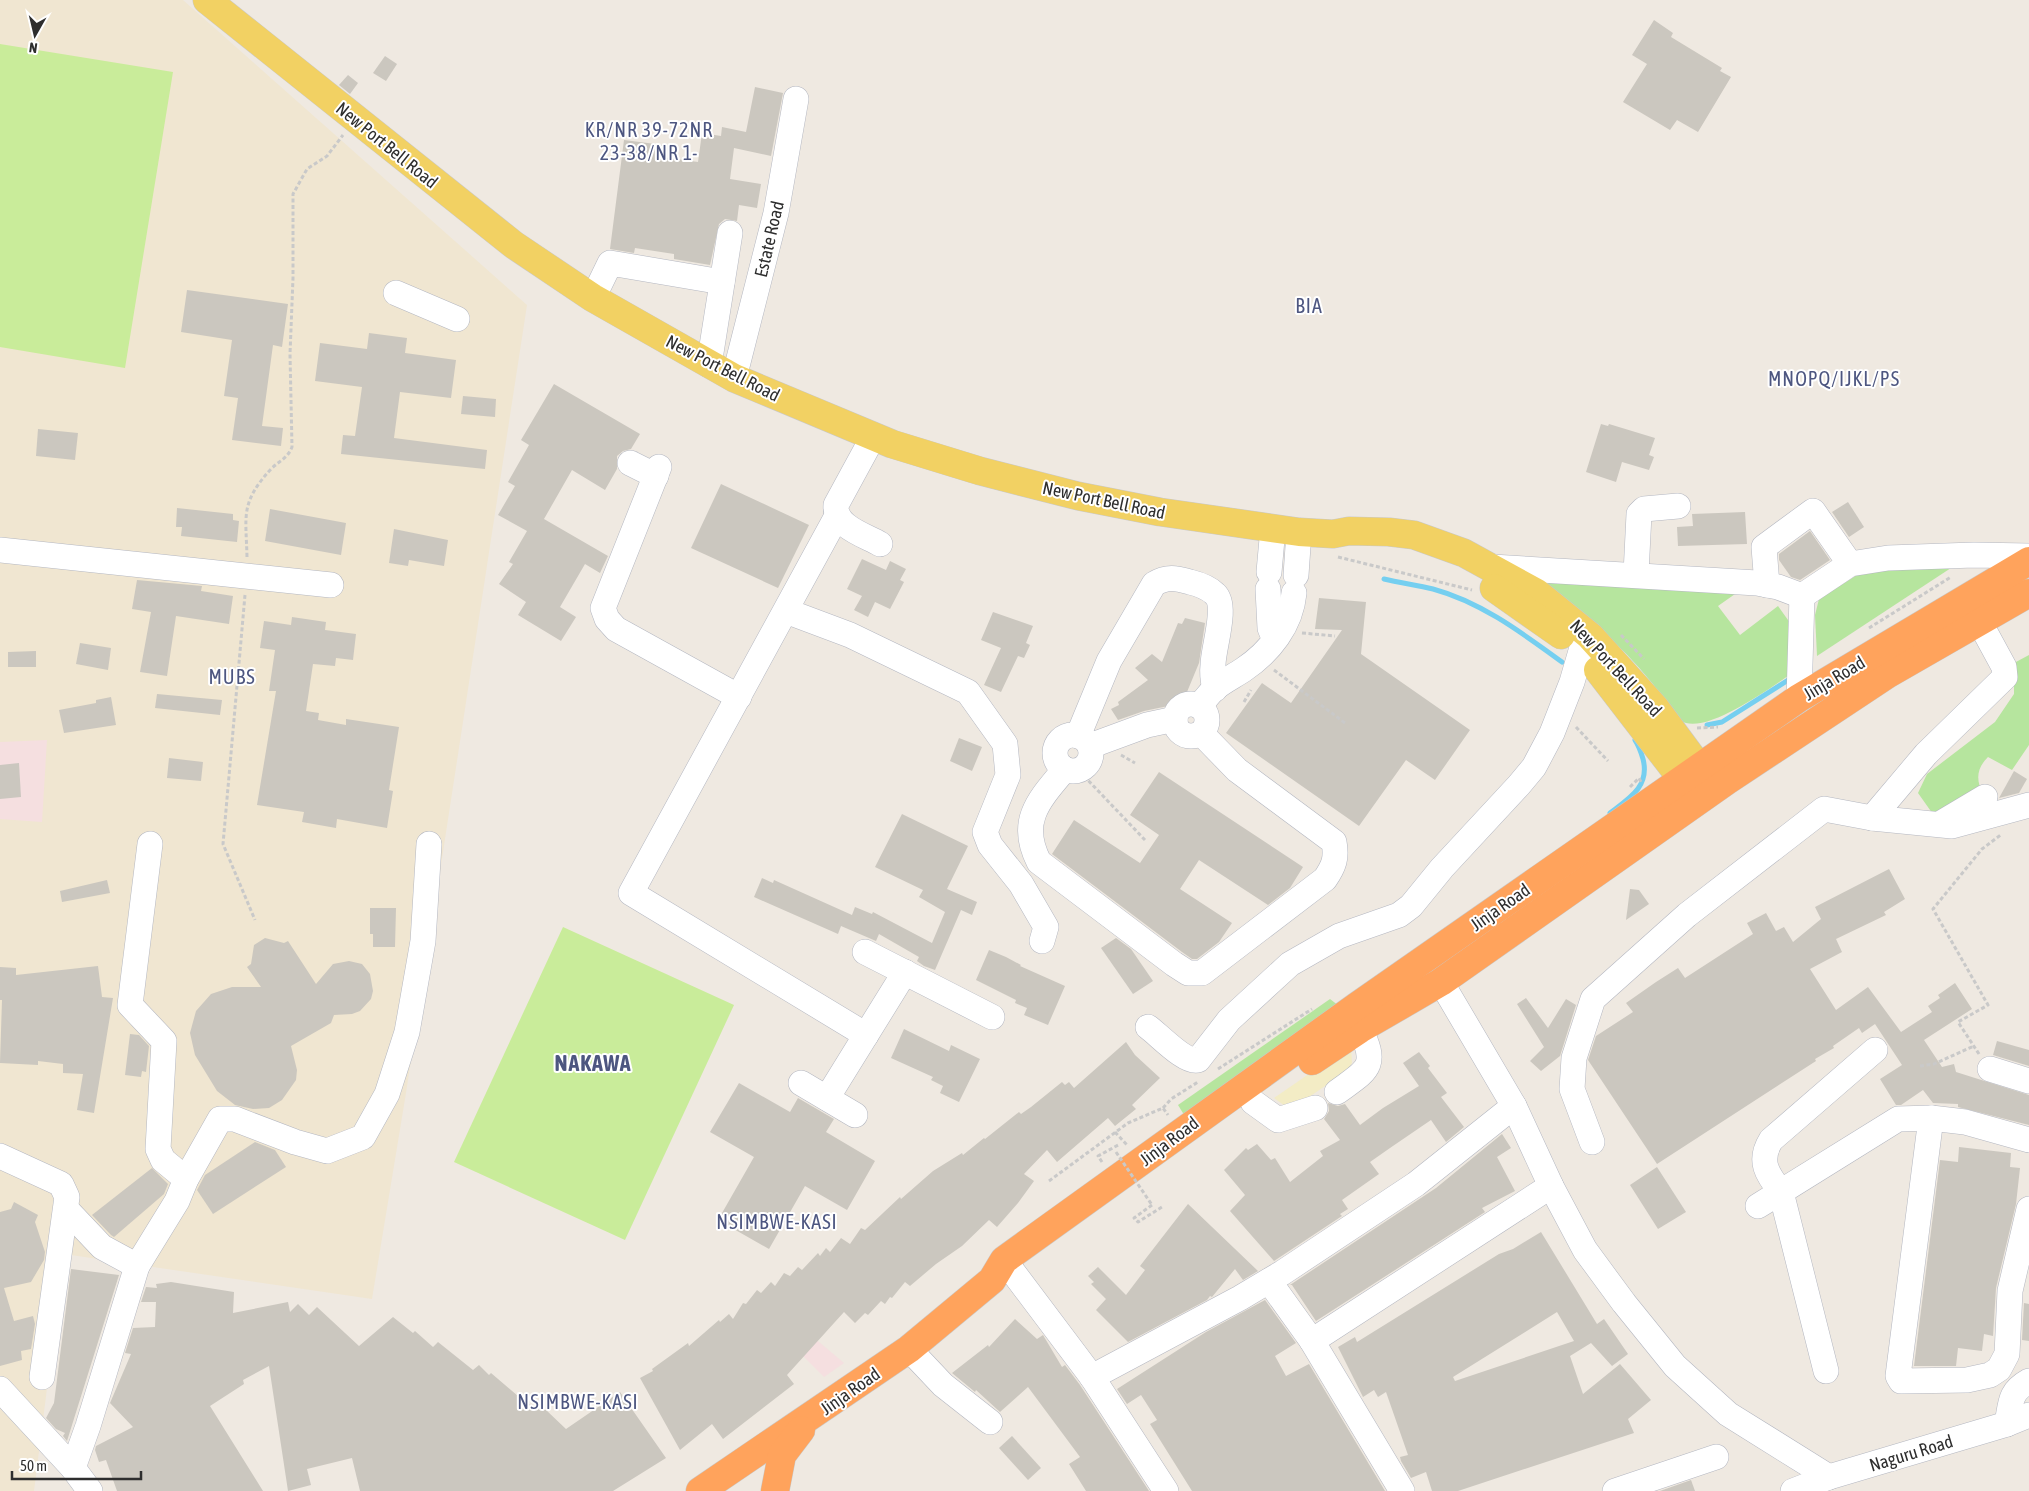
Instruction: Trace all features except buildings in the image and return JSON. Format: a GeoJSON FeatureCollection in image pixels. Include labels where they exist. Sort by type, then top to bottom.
{"type":"FeatureCollection","features":[{"type":"Feature","properties":{"kind":"highway","name":"Jinja Road"},"geometry":{"type":"LineString","coordinates":[[700,1491],[809,1419],[909,1349],[1003,1271],[1180,1132],[1687,769],[1800,698],[2029,561]]}},
{"type":"Feature","properties":{"kind":"highway","name":"Jinja Road"},"geometry":{"type":"LineString","coordinates":[[1003,1271],[1360,1029],[1441,982],[1728,780],[1888,674],[2029,593]]}},
{"type":"Feature","properties":{"kind":"highway"},"geometry":{"type":"LineString","coordinates":[[775,1491],[782,1455],[809,1419]]}},
{"type":"Feature","properties":{"kind":"main road","name":"New Port Bell Road"},"geometry":{"type":"LineString","coordinates":[[207,0],[514,246],[593,298],[734,378],[873,437],[980,471],[1078,496],[1160,512],[1299,532],[1334,545],[1346,540],[1420,553],[1472,575],[1517,603],[1581,651],[1687,769]]}},
{"type":"Feature","properties":{"kind":"main road","name":"New Port Bell Road"},"geometry":{"type":"LineString","coordinates":[[1334,545],[1349,531],[1414,536],[1440,543],[1492,566],[1537,593],[1590,636],[1656,709],[1678,737],[1687,769]]}},
{"type":"Feature","properties":{"kind":"main road"},"geometry":{"type":"LineString","coordinates":[[1682,814],[1687,769],[1728,780]]}},
{"type":"Feature","properties":{"kind":"street","name":"Estate Road"},"geometry":{"type":"LineString","coordinates":[[734,378],[776,213],[796,99]]}},
{"type":"Feature","properties":{"kind":"street"},"geometry":{"type":"LineString","coordinates":[[709,365],[730,233]]}},
{"type":"Feature","properties":{"kind":"street"},"geometry":{"type":"LineString","coordinates":[[593,298],[610,263],[722,282]]}},
{"type":"Feature","properties":{"kind":"street"},"geometry":{"type":"LineString","coordinates":[[396,294],[457,319]]}},
{"type":"Feature","properties":{"kind":"street"},"geometry":{"type":"LineString","coordinates":[[866,1036],[631,893],[837,516],[836,505],[873,437]]}},
{"type":"Feature","properties":{"kind":"street"},"geometry":{"type":"LineString","coordinates":[[630,463],[658,471],[603,608],[607,619],[616,629],[739,697]]}},
{"type":"Feature","properties":{"kind":"street"},"geometry":{"type":"LineString","coordinates":[[1636,574],[1639,514],[1644,509],[1678,506]]}},
{"type":"Feature","properties":{"kind":"street"},"geometry":{"type":"LineString","coordinates":[[1767,585],[1764,546],[1813,511],[1850,564]]}},
{"type":"Feature","properties":{"kind":"street"},"geometry":{"type":"LineString","coordinates":[[837,516],[844,524],[880,544]]}},
{"type":"Feature","properties":{"kind":"street"},"geometry":{"type":"LineString","coordinates":[[1273,528],[1268,580],[1270,628],[1274,638]]}},
{"type":"Feature","properties":{"kind":"street"},"geometry":{"type":"LineString","coordinates":[[1201,733],[1237,770],[1334,842],[1336,852],[1334,866],[1325,879],[1202,973],[1188,973],[1039,862],[1031,842],[1032,816],[1038,802],[1071,770],[1089,761],[1084,741],[1109,661],[1154,584],[1162,579],[1179,578],[1215,594],[1220,603],[1207,697],[1207,722],[1201,733],[1195,736],[1179,731],[1175,719],[1180,708],[1193,705],[1207,697],[1259,659],[1274,638],[1282,631],[1290,613],[1295,584],[1299,532]]}},
{"type":"Feature","properties":{"kind":"street"},"geometry":{"type":"LineString","coordinates":[[0,550],[331,585]]}},
{"type":"Feature","properties":{"kind":"street"},"geometry":{"type":"LineString","coordinates":[[1802,596],[1850,564],[1888,558],[1974,555],[2029,556]]}},
{"type":"Feature","properties":{"kind":"street"},"geometry":{"type":"LineString","coordinates":[[1492,566],[1636,574],[1767,585],[1802,596]]}},
{"type":"Feature","properties":{"kind":"street"},"geometry":{"type":"LineString","coordinates":[[1800,698],[1802,596]]}},
{"type":"Feature","properties":{"kind":"street"},"geometry":{"type":"LineString","coordinates":[[786,611],[850,635],[968,692],[1005,744],[1008,775],[985,832],[990,845],[1021,884],[1046,926],[1042,941]]}},
{"type":"Feature","properties":{"kind":"street"},"geometry":{"type":"LineString","coordinates":[[1872,818],[1926,754],[2005,678],[2004,667],[1979,621]]}},
{"type":"Feature","properties":{"kind":"street"},"geometry":{"type":"LineString","coordinates":[[1148,1027],[1184,1056],[1195,1061],[1201,1057],[1229,1020],[1290,964],[1339,936],[1405,912],[1534,767],[1552,733],[1572,682],[1581,651]]}},
{"type":"Feature","properties":{"kind":"street"},"geometry":{"type":"LineString","coordinates":[[1071,770],[1056,760],[1056,746],[1065,737],[1084,741],[1175,719]]}},
{"type":"Feature","properties":{"kind":"street"},"geometry":{"type":"LineString","coordinates":[[1936,826],[1985,797]]}},
{"type":"Feature","properties":{"kind":"street"},"geometry":{"type":"LineString","coordinates":[[1798,806],[1872,818],[1936,826],[1952,826],[2029,805]]}},
{"type":"Feature","properties":{"kind":"street"},"geometry":{"type":"LineString","coordinates":[[1592,1142],[1572,1089],[1574,1058],[1593,999],[1687,915],[1824,809]]}},
{"type":"Feature","properties":{"kind":"street"},"geometry":{"type":"LineString","coordinates":[[150,844],[130,1005],[164,1041],[158,1149],[163,1160],[186,1179]]}},
{"type":"Feature","properties":{"kind":"street"},"geometry":{"type":"LineString","coordinates":[[73,1468],[88,1426],[137,1266],[177,1201],[186,1179],[220,1120],[235,1119],[295,1142],[327,1151],[363,1137],[387,1094],[407,1032],[423,941],[429,844]]}},
{"type":"Feature","properties":{"kind":"street"},"geometry":{"type":"LineString","coordinates":[[865,952],[992,1017]]}},
{"type":"Feature","properties":{"kind":"street"},"geometry":{"type":"LineString","coordinates":[[827,1098],[905,972]]}},
{"type":"Feature","properties":{"kind":"street"},"geometry":{"type":"LineString","coordinates":[[1441,982],[1514,1106],[1551,1186],[1585,1250],[1624,1304],[1675,1366],[1728,1414],[1829,1478]]}},
{"type":"Feature","properties":{"kind":"street"},"geometry":{"type":"LineString","coordinates":[[1253,1102],[1278,1120],[1325,1100],[1365,1071],[1369,1065],[1370,1047],[1360,1029]]}},
{"type":"Feature","properties":{"kind":"street"},"geometry":{"type":"LineString","coordinates":[[1826,1371],[1781,1192],[1766,1173],[1764,1161],[1766,1148],[1771,1140],[1875,1050]]}},
{"type":"Feature","properties":{"kind":"street"},"geometry":{"type":"LineString","coordinates":[[1990,1069],[2029,1081]]}},
{"type":"Feature","properties":{"kind":"street"},"geometry":{"type":"LineString","coordinates":[[801,1082],[855,1115]]}},
{"type":"Feature","properties":{"kind":"street"},"geometry":{"type":"LineString","coordinates":[[1092,1377],[1269,1281],[1416,1184],[1514,1106]]}},
{"type":"Feature","properties":{"kind":"street"},"geometry":{"type":"LineString","coordinates":[[1930,1118],[1898,1376],[1901,1381],[1967,1380],[1990,1375],[1999,1369],[2007,1354],[2010,1291],[2029,1210]]}},
{"type":"Feature","properties":{"kind":"street"},"geometry":{"type":"LineString","coordinates":[[1758,1206],[1898,1119],[1930,1118],[1964,1122],[2029,1140]]}},
{"type":"Feature","properties":{"kind":"street"},"geometry":{"type":"LineString","coordinates":[[0,1156],[61,1184],[67,1197],[42,1377]]}},
{"type":"Feature","properties":{"kind":"street"},"geometry":{"type":"LineString","coordinates":[[1312,1341],[1551,1186]]}},
{"type":"Feature","properties":{"kind":"street"},"geometry":{"type":"LineString","coordinates":[[66,1209],[102,1247],[137,1266]]}},
{"type":"Feature","properties":{"kind":"street"},"geometry":{"type":"LineString","coordinates":[[1003,1271],[1092,1377],[1134,1438],[1166,1491]]}},
{"type":"Feature","properties":{"kind":"street"},"geometry":{"type":"LineString","coordinates":[[1269,1281],[1312,1341],[1402,1491]]}},
{"type":"Feature","properties":{"kind":"street"},"geometry":{"type":"LineString","coordinates":[[909,1349],[943,1385],[990,1422]]}},
{"type":"Feature","properties":{"kind":"street"},"geometry":{"type":"LineString","coordinates":[[2018,1420],[2013,1394],[2019,1386],[2029,1380]]}},
{"type":"Feature","properties":{"kind":"street"},"geometry":{"type":"LineString","coordinates":[[0,1389],[73,1468],[90,1491]]}},
{"type":"Feature","properties":{"kind":"street","name":"Naguru Road"},"geometry":{"type":"LineString","coordinates":[[1793,1491],[1829,1478],[2018,1420]]}},
{"type":"Feature","properties":{"kind":"street"},"geometry":{"type":"LineString","coordinates":[[1615,1491],[1716,1457]]}},
{"type":"Feature","properties":{"kind":"path"},"geometry":{"type":"LineString","coordinates":[[255,920],[223,844],[246,576],[245,512],[256,485],[274,466],[289,455],[292,447],[290,354],[293,278],[293,194],[307,168],[327,156],[355,119]]}},
{"type":"Feature","properties":{"kind":"path"},"geometry":{"type":"LineString","coordinates":[[1334,545],[1470,588],[1478,593]]}},
{"type":"Feature","properties":{"kind":"path"},"geometry":{"type":"LineString","coordinates":[[1259,659],[1345,723]]}},
{"type":"Feature","properties":{"kind":"path"},"geometry":{"type":"LineString","coordinates":[[1560,709],[1608,761]]}},
{"type":"Feature","properties":{"kind":"path"},"geometry":{"type":"LineString","coordinates":[[1071,770],[1097,788],[1145,840]]}},
{"type":"Feature","properties":{"kind":"path"},"geometry":{"type":"LineString","coordinates":[[1990,1069],[1958,1022],[1988,1005],[1933,909],[1982,850],[2002,834],[2011,831]]}},
{"type":"Feature","properties":{"kind":"path"},"geometry":{"type":"LineString","coordinates":[[1920,1066],[1934,1064],[1974,1046]]}},
{"type":"Feature","properties":{"kind":"path"},"geometry":{"type":"LineString","coordinates":[[1049,1181],[1128,1123],[1163,1108],[1180,1132]]}},
{"type":"Feature","properties":{"kind":"path"},"geometry":{"type":"LineString","coordinates":[[1120,1144],[1098,1156],[1102,1162],[1116,1152],[1152,1205],[1134,1218],[1138,1222],[1162,1207]]}},
{"type":"Feature","properties":{"kind":"shaded area"},"geometry":{"type":"Polygon","coordinates":[[[0,0],[183,0],[527,305],[406,1093],[372,1299],[64,1254],[34,1491],[0,1491],[0,0]]]}},
{"type":"Feature","properties":{"kind":"shaded area"},"geometry":{"type":"Polygon","coordinates":[[[47,740],[42,822],[0,819],[0,742],[47,740]]]}},
{"type":"Feature","properties":{"kind":"shaded area"},"geometry":{"type":"Polygon","coordinates":[[[800,1326],[844,1363],[824,1377],[787,1340],[800,1326]]]}},
{"type":"Feature","properties":{"kind":"green space"},"geometry":{"type":"Polygon","coordinates":[[[0,44],[173,72],[125,368],[0,347],[0,44]]]}},
{"type":"Feature","properties":{"kind":"green space"},"geometry":{"type":"Polygon","coordinates":[[[1954,566],[1817,656],[1815,615],[1819,599],[1857,575],[1875,568],[1954,566]]]}},
{"type":"Feature","properties":{"kind":"green space"},"geometry":{"type":"Polygon","coordinates":[[[1536,580],[1745,587],[1718,606],[1740,635],[1778,606],[1793,627],[1794,672],[1757,697],[1726,714],[1711,720],[1686,723],[1681,721],[1672,712],[1652,683],[1612,640],[1568,603],[1536,580]]]}},
{"type":"Feature","properties":{"kind":"green space"},"geometry":{"type":"Polygon","coordinates":[[[2029,655],[2029,745],[2012,770],[1988,757],[1981,766],[1978,775],[1983,795],[1935,817],[1918,793],[1927,774],[1995,722],[2014,694],[2014,663],[2029,655]]]}},
{"type":"Feature","properties":{"kind":"green space"},"geometry":{"type":"Polygon","coordinates":[[[563,927],[734,1005],[625,1240],[454,1162],[563,927]]]}},
{"type":"Feature","properties":{"kind":"green space"},"geometry":{"type":"Polygon","coordinates":[[[1330,999],[1343,1009],[1186,1118],[1178,1105],[1330,999]]]}},
{"type":"Feature","properties":{"kind":"sand"},"geometry":{"type":"Polygon","coordinates":[[[1351,1045],[1352,1063],[1347,1071],[1296,1106],[1285,1106],[1274,1098],[1351,1045]]]}},
{"type":"Feature","properties":{"kind":"waterway"},"geometry":{"type":"LineString","coordinates":[[1384,579],[1433,589],[1468,602],[1532,640],[1562,662]]}},
{"type":"Feature","properties":{"kind":"waterway"},"geometry":{"type":"LineString","coordinates":[[1707,725],[1722,722],[1793,677]]}},
{"type":"Feature","properties":{"kind":"waterway"},"geometry":{"type":"LineString","coordinates":[[1610,813],[1637,790],[1644,777],[1643,759],[1635,740]]}},
{"type":"Feature","properties":{"kind":"district","name":"KR/NR 39-72NR 23-38/NR 1-"},"geometry":{"type":"Point","coordinates":[649,140]}},
{"type":"Feature","properties":{"kind":"district","name":"BIA"},"geometry":{"type":"Point","coordinates":[1309,305]}},
{"type":"Feature","properties":{"kind":"district","name":"MNOPQ/IJKL/PS"},"geometry":{"type":"Point","coordinates":[1834,378]}},
{"type":"Feature","properties":{"kind":"district","name":"MUBS"},"geometry":{"type":"Point","coordinates":[232,676]}},
{"type":"Feature","properties":{"kind":"district","name":"NAKAWA"},"geometry":{"type":"Point","coordinates":[593,1063]}},
{"type":"Feature","properties":{"kind":"district","name":"NSIMBWE-KASI"},"geometry":{"type":"Point","coordinates":[777,1221]}},
{"type":"Feature","properties":{"kind":"district","name":"NSIMBWE-KASI"},"geometry":{"type":"Point","coordinates":[578,1401]}}]}
